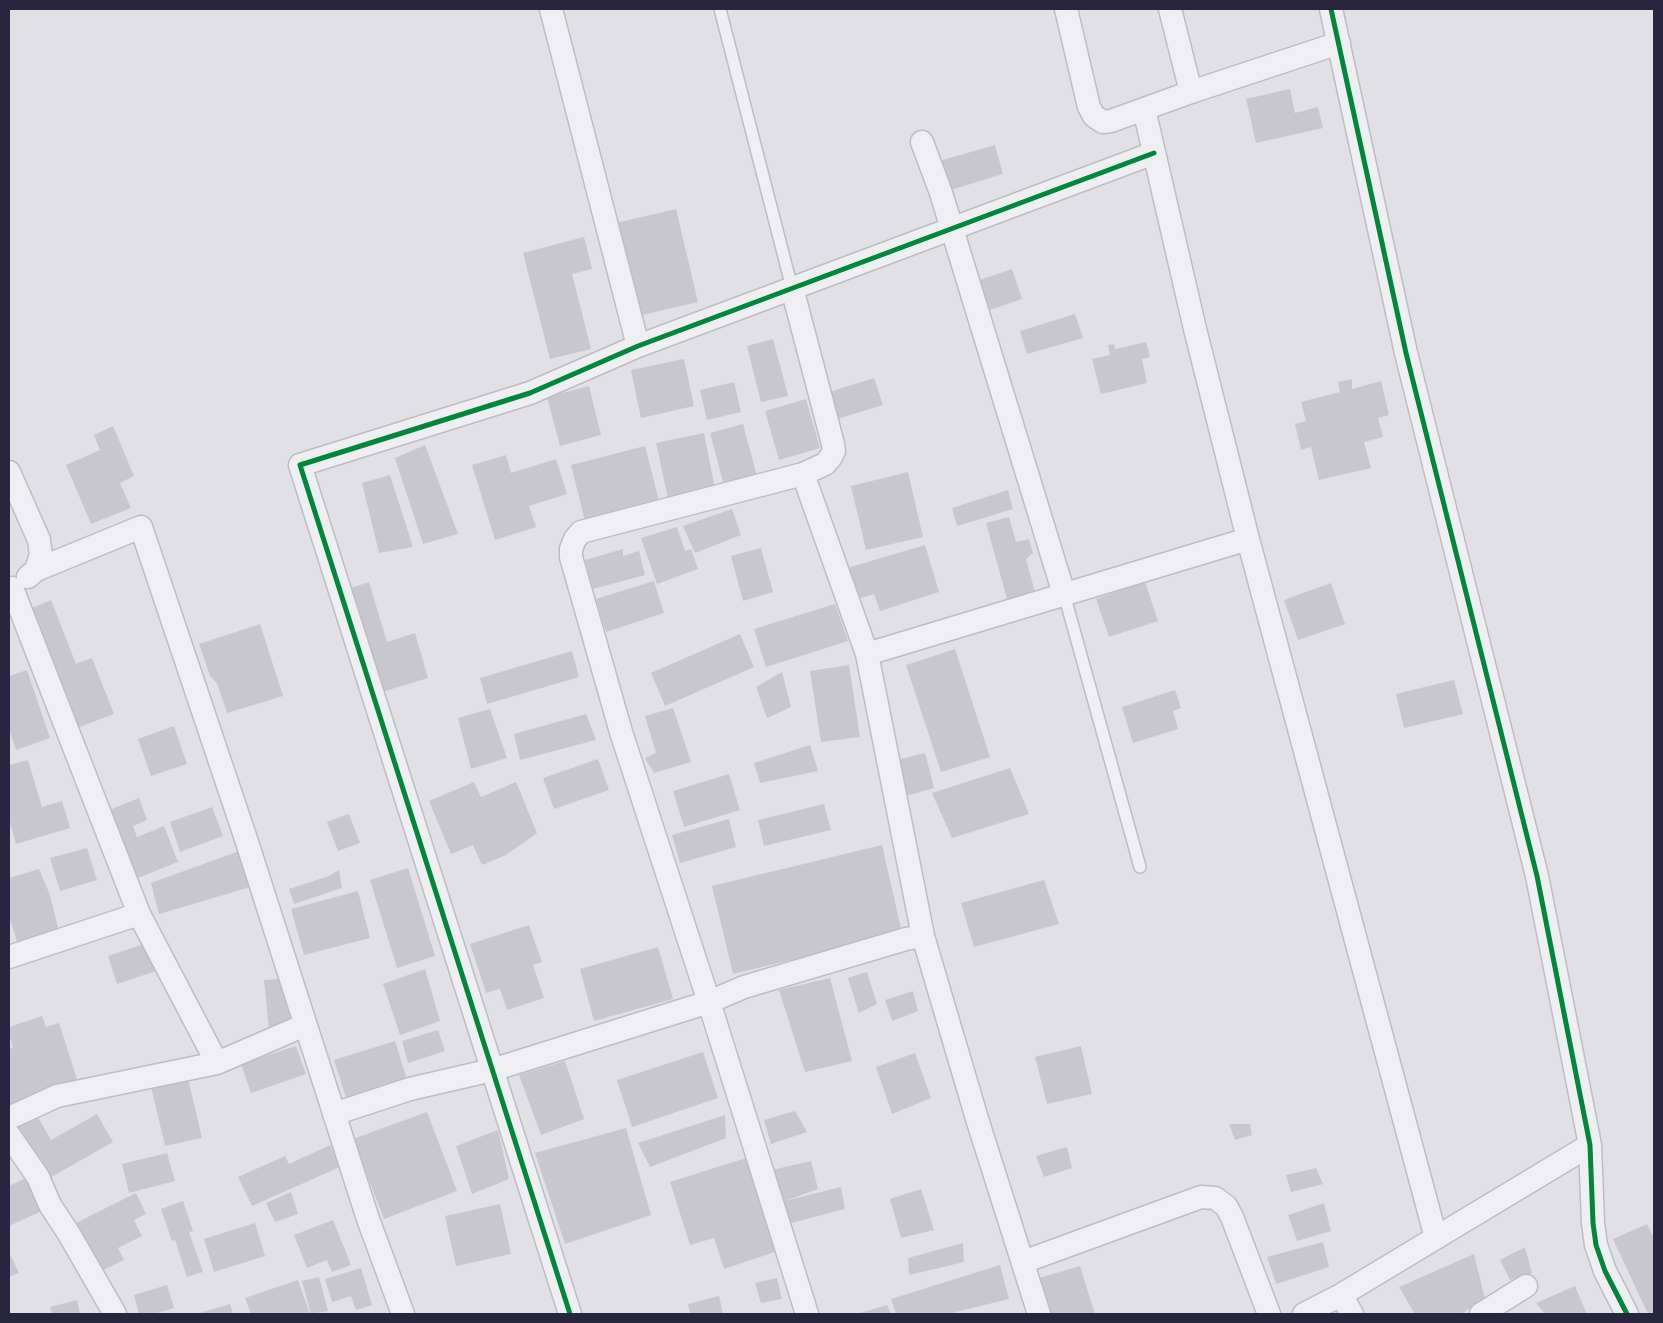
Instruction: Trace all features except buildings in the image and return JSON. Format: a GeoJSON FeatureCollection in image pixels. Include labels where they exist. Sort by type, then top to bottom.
{"type":"FeatureCollection","features":[{"type":"Feature","properties":{"kind":"street"},"geometry":{"type":"LineString","coordinates":[[550,9],[638,346]]}},
{"type":"Feature","properties":{"kind":"street"},"geometry":{"type":"LineString","coordinates":[[1066,9],[1089,107],[1094,116],[1102,122],[1111,121],[1339,42]]}},
{"type":"Feature","properties":{"kind":"street"},"geometry":{"type":"LineString","coordinates":[[1170,9],[1191,92]]}},
{"type":"Feature","properties":{"kind":"street"},"geometry":{"type":"LineString","coordinates":[[1331,9],[1406,353],[1537,876],[1590,1145],[1593,1223],[1596,1245],[1605,1271],[1627,1314]]}},
{"type":"Feature","properties":{"kind":"street"},"geometry":{"type":"LineString","coordinates":[[1144,109],[1195,329],[1248,539],[1436,1238]]}},
{"type":"Feature","properties":{"kind":"street"},"geometry":{"type":"LineString","coordinates":[[922,142],[941,193],[1064,594]]}},
{"type":"Feature","properties":{"kind":"street"},"geometry":{"type":"LineString","coordinates":[[570,1314],[300,465],[530,393],[638,346],[1154,153]]}},
{"type":"Feature","properties":{"kind":"street"},"geometry":{"type":"LineString","coordinates":[[792,288],[834,451],[825,464],[803,474],[581,532],[575,539],[571,549],[571,557],[621,732],[808,1314]]}},
{"type":"Feature","properties":{"kind":"street"},"geometry":{"type":"LineString","coordinates":[[9,472],[39,540],[41,555],[36,570]]}},
{"type":"Feature","properties":{"kind":"street"},"geometry":{"type":"LineString","coordinates":[[803,474],[867,654],[922,936],[978,1122],[1039,1314]]}},
{"type":"Feature","properties":{"kind":"street"},"geometry":{"type":"LineString","coordinates":[[217,1063],[138,914],[10,589],[36,570],[141,527],[242,829],[368,1219],[403,1314]]}},
{"type":"Feature","properties":{"kind":"street"},"geometry":{"type":"LineString","coordinates":[[867,654],[1248,539]]}},
{"type":"Feature","properties":{"kind":"street"},"geometry":{"type":"LineString","coordinates":[[9,957],[138,914]]}},
{"type":"Feature","properties":{"kind":"street"},"geometry":{"type":"LineString","coordinates":[[334,1114],[410,1088],[492,1070],[709,1002],[744,987],[906,939],[922,936]]}},
{"type":"Feature","properties":{"kind":"street"},"geometry":{"type":"LineString","coordinates":[[9,1118],[57,1096],[217,1063],[305,1025]]}},
{"type":"Feature","properties":{"kind":"street"},"geometry":{"type":"LineString","coordinates":[[9,1135],[38,1177],[50,1205],[115,1314]]}},
{"type":"Feature","properties":{"kind":"street"},"geometry":{"type":"LineString","coordinates":[[1304,1314],[1346,1305],[1436,1238],[1590,1145]]}},
{"type":"Feature","properties":{"kind":"street"},"geometry":{"type":"LineString","coordinates":[[1023,1262],[1201,1197],[1214,1198],[1226,1206],[1232,1217],[1269,1314]]}},
{"type":"Feature","properties":{"kind":"street"},"geometry":{"type":"LineString","coordinates":[[1481,1314],[1526,1286]]}},
{"type":"Feature","properties":{"kind":"lane"},"geometry":{"type":"LineString","coordinates":[[720,9],[792,288]]}},
{"type":"Feature","properties":{"kind":"lane"},"geometry":{"type":"LineString","coordinates":[[1064,594],[1140,867]]}},
{"type":"Feature","properties":{"kind":"cycle path"},"geometry":{"type":"LineString","coordinates":[[1331,9],[1406,353],[1537,876],[1590,1145],[1593,1223],[1596,1245],[1605,1271],[1627,1314]]}},
{"type":"Feature","properties":{"kind":"cycle path"},"geometry":{"type":"LineString","coordinates":[[570,1314],[300,465],[530,393],[638,346],[1154,153]]}}]}
